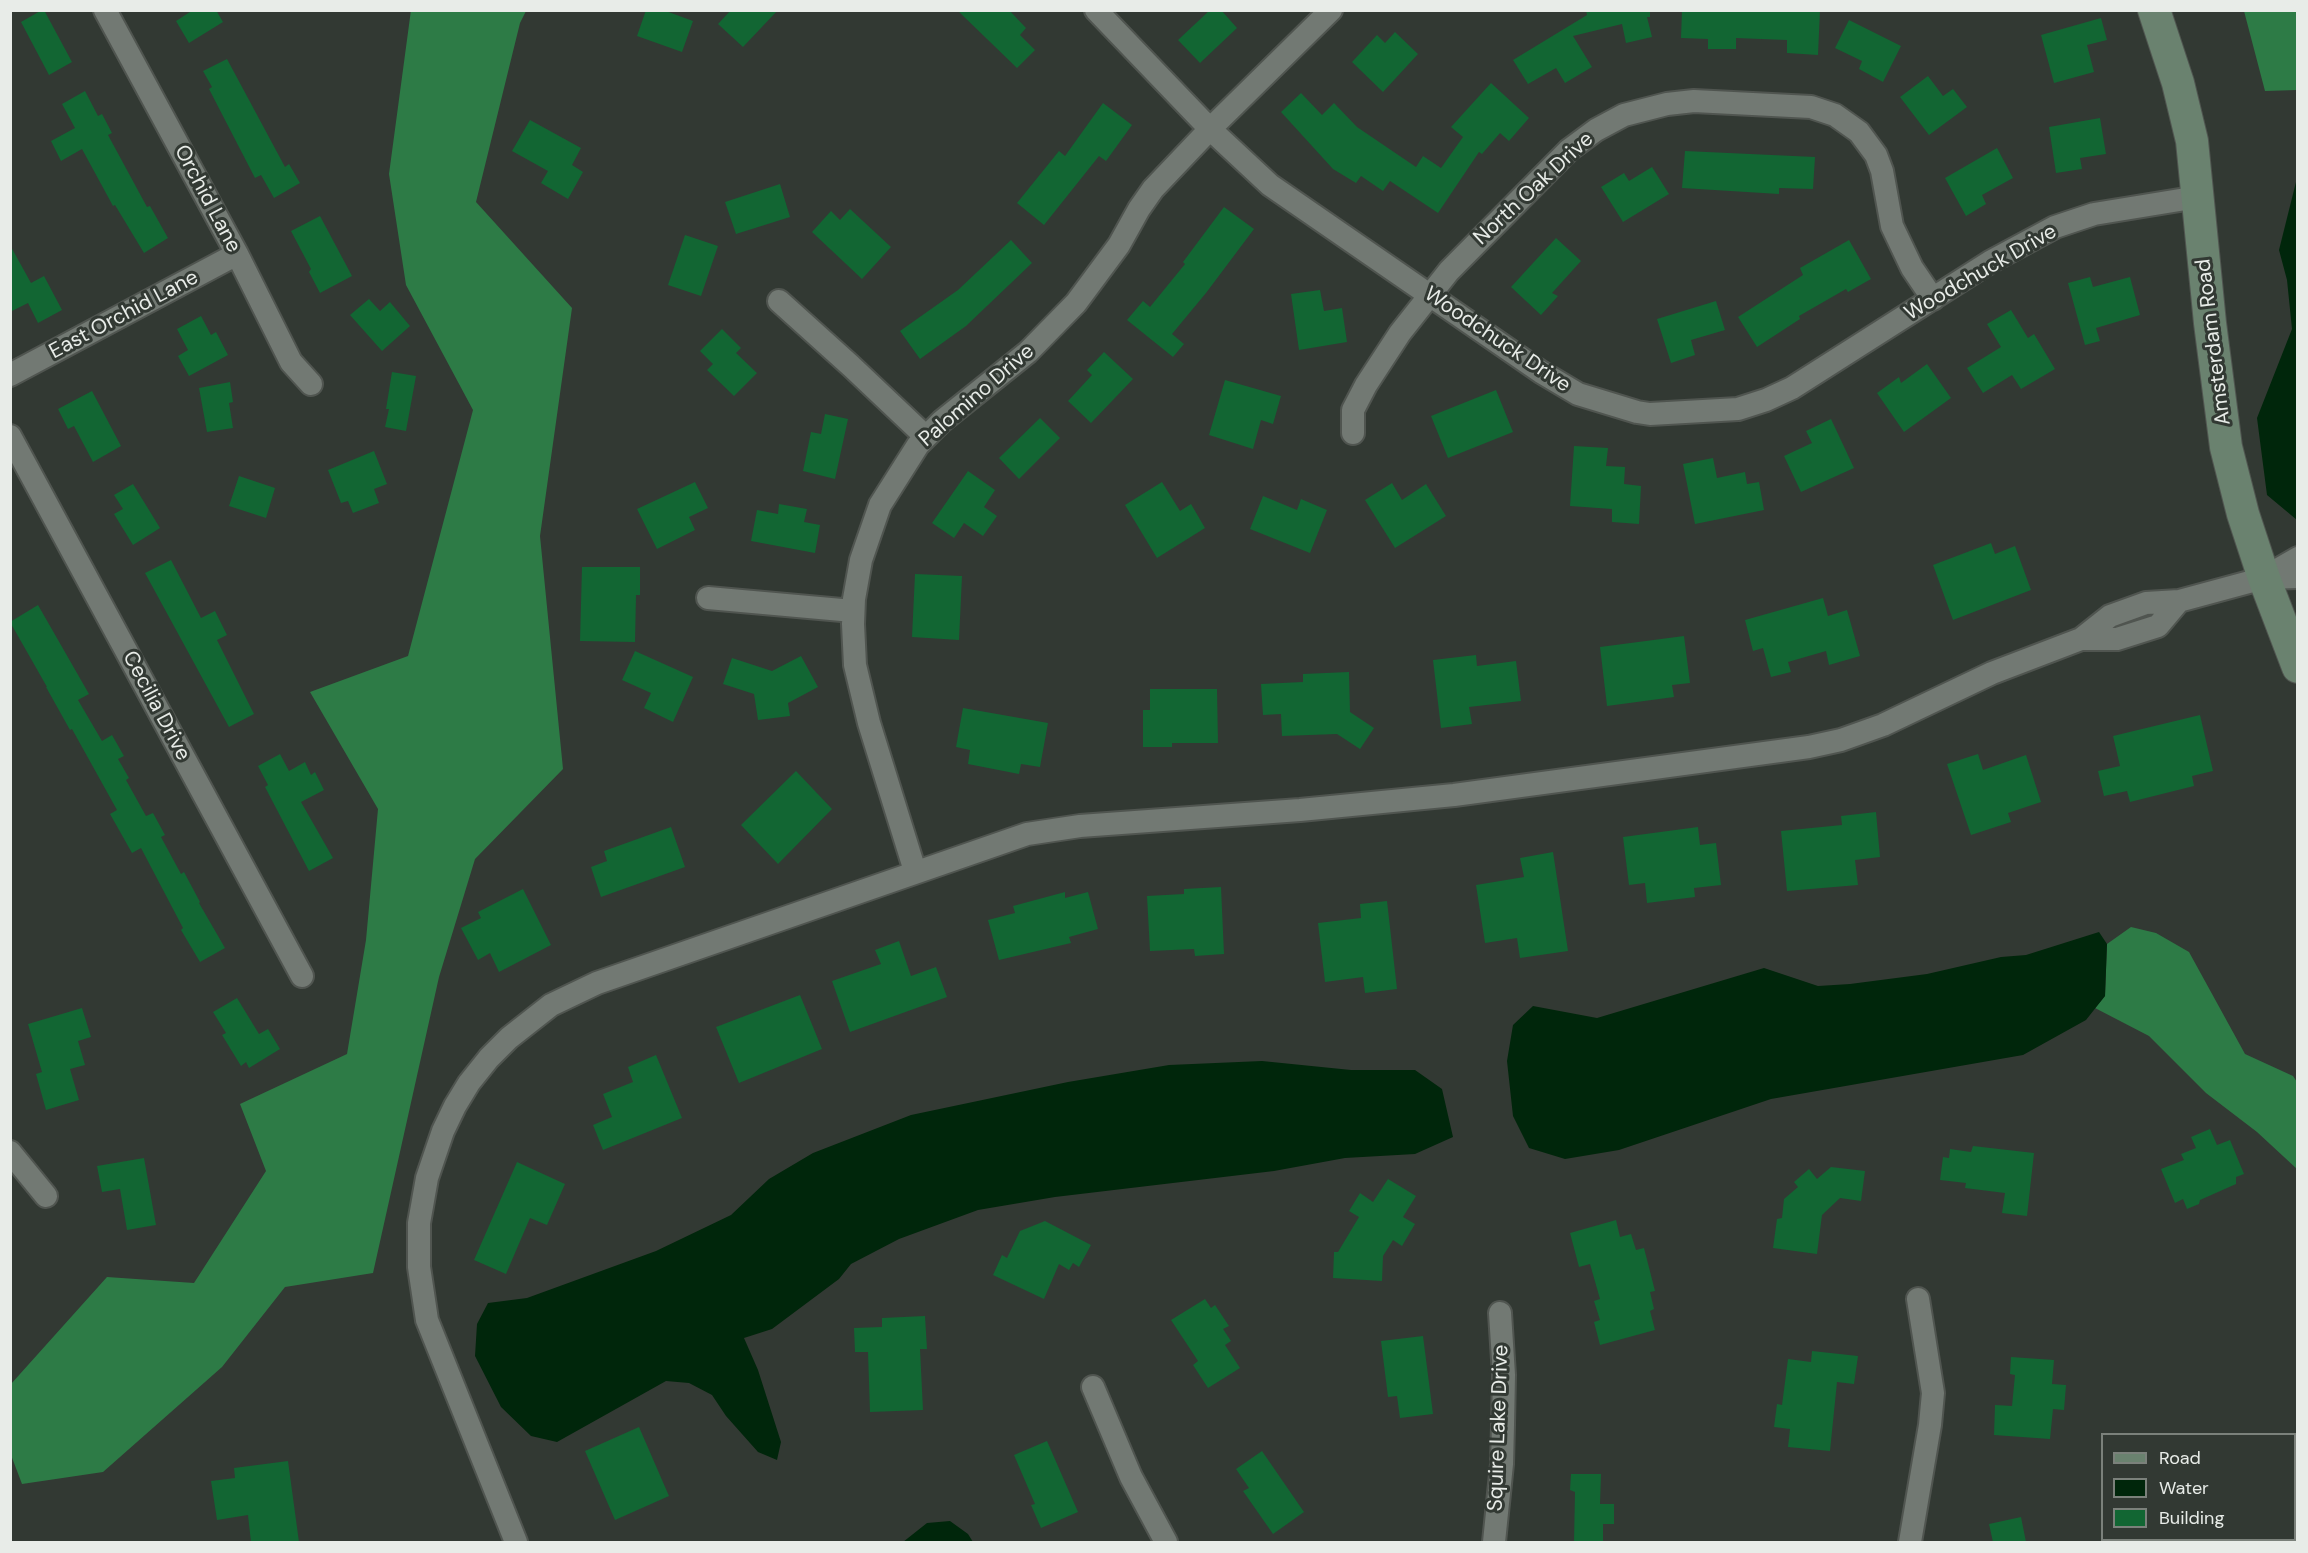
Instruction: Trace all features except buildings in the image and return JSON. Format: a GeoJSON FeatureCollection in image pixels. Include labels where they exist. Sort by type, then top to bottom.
{"type":"FeatureCollection","features":[{"type":"Feature","properties":{"kind":"street","name":"Orchid Lane"},"geometry":{"type":"LineString","coordinates":[[105,10],[237,254],[291,362],[311,384]]}},
{"type":"Feature","properties":{"kind":"street","name":"Woodchuck Drive"},"geometry":{"type":"LineString","coordinates":[[1096,10],[1210,129],[1270,185],[1541,372],[1578,394],[1650,414],[1738,409],[1766,400],[1792,388],[1990,262],[2055,227],[2094,214],[2198,197]]}},
{"type":"Feature","properties":{"kind":"street","name":"Palomino Drive"},"geometry":{"type":"LineString","coordinates":[[915,871],[869,723],[855,665],[853,611],[861,560],[880,505],[918,445],[942,421],[1028,352],[1076,303],[1119,245],[1153,189],[1210,129],[1331,10]]}},
{"type":"Feature","properties":{"kind":"street","name":"Amsterdam Road"},"geometry":{"type":"LineString","coordinates":[[2154,10],[2178,83],[2192,141],[2210,323],[2226,447],[2243,514],[2264,578],[2298,667]]}},
{"type":"Feature","properties":{"kind":"street","name":"North Oak Drive"},"geometry":{"type":"LineString","coordinates":[[1353,434],[1353,410],[1366,385],[1400,333],[1449,271],[1569,150],[1596,130],[1624,115],[1667,104],[1695,101],[1811,107],[1835,115],[1859,132],[1876,155],[1882,171],[1892,226],[1912,268],[1933,299]]}},
{"type":"Feature","properties":{"kind":"street","name":"East Orchid Lane"},"geometry":{"type":"LineString","coordinates":[[10,375],[237,254]]}},
{"type":"Feature","properties":{"kind":"street"},"geometry":{"type":"LineString","coordinates":[[779,301],[926,437]]}},
{"type":"Feature","properties":{"kind":"street","name":"Cecilia Drive"},"geometry":{"type":"LineString","coordinates":[[10,436],[302,976]]}},
{"type":"Feature","properties":{"kind":"street"},"geometry":{"type":"LineString","coordinates":[[2264,578],[2298,558]]}},
{"type":"Feature","properties":{"kind":"street"},"geometry":{"type":"LineString","coordinates":[[516,1542],[427,1320],[419,1267],[419,1223],[427,1178],[443,1131],[455,1106],[489,1058],[509,1038],[551,1005],[597,983],[1027,834],[1080,826],[1300,810],[1454,795],[1809,747],[1841,740],[1883,725],[1992,673],[2080,639],[2110,616],[2146,603],[2179,601],[2264,578],[2298,577]]}},
{"type":"Feature","properties":{"kind":"street"},"geometry":{"type":"LineString","coordinates":[[708,598],[853,611]]}},
{"type":"Feature","properties":{"kind":"street"},"geometry":{"type":"LineString","coordinates":[[10,1152],[46,1196]]}},
{"type":"Feature","properties":{"kind":"street"},"geometry":{"type":"LineString","coordinates":[[1910,1542],[1930,1425],[1933,1393],[1918,1299]]}},
{"type":"Feature","properties":{"kind":"street","name":"Squire Lake Drive"},"geometry":{"type":"LineString","coordinates":[[1494,1542],[1503,1444],[1504,1375],[1500,1313]]}},
{"type":"Feature","properties":{"kind":"street"},"geometry":{"type":"LineString","coordinates":[[1093,1387],[1131,1477],[1166,1542]]}},
{"type":"Feature","properties":{"kind":"green space"},"geometry":{"type":"Polygon","coordinates":[[[411,10],[526,11],[520,23],[476,202],[572,308],[540,536],[563,769],[475,859],[439,977],[373,1273],[285,1287],[222,1367],[103,1472],[22,1484],[11,1455],[11,1384],[107,1277],[194,1283],[266,1171],[240,1104],[347,1054],[366,940],[378,809],[310,692],[408,656],[473,410],[406,285],[389,174],[411,10]]]}},
{"type":"Feature","properties":{"kind":"green space"},"geometry":{"type":"Polygon","coordinates":[[[2244,11],[2297,11],[2297,90],[2265,91],[2244,11]]]}},
{"type":"Feature","properties":{"kind":"green space"},"geometry":{"type":"Polygon","coordinates":[[[2131,927],[2156,933],[2189,952],[2245,1054],[2293,1076],[2297,1082],[2297,1169],[2257,1132],[2206,1093],[2149,1036],[2095,1008],[2105,996],[2107,944],[2131,927]]]}},
{"type":"Feature","properties":{"kind":"water"},"geometry":{"type":"Polygon","coordinates":[[[2297,178],[2298,520],[2267,495],[2257,418],[2292,329],[2287,280],[2279,250],[2297,178]]]}},
{"type":"Feature","properties":{"kind":"water"},"geometry":{"type":"Polygon","coordinates":[[[2099,932],[2107,944],[2105,996],[2086,1020],[2023,1055],[1771,1099],[1619,1150],[1565,1159],[1529,1148],[1513,1116],[1507,1061],[1513,1025],[1533,1006],[1597,1018],[1764,968],[1818,986],[1850,984],[1927,974],[2001,957],[2026,955],[2099,932]]]}},
{"type":"Feature","properties":{"kind":"water"},"geometry":{"type":"Polygon","coordinates":[[[1262,1061],[1351,1070],[1415,1070],[1442,1089],[1453,1137],[1415,1154],[1345,1158],[1274,1171],[1055,1197],[978,1210],[899,1239],[851,1264],[839,1279],[772,1329],[744,1338],[758,1370],[781,1442],[777,1460],[758,1452],[726,1416],[712,1395],[689,1383],[666,1381],[557,1442],[531,1436],[501,1407],[475,1356],[477,1324],[488,1303],[527,1298],[656,1251],[731,1215],[769,1179],[813,1153],[911,1115],[1068,1082],[1169,1065],[1262,1061]]]}},
{"type":"Feature","properties":{"kind":"water"},"geometry":{"type":"Polygon","coordinates":[[[950,1521],[968,1534],[973,1542],[903,1542],[927,1523],[950,1521]]]}}]}
